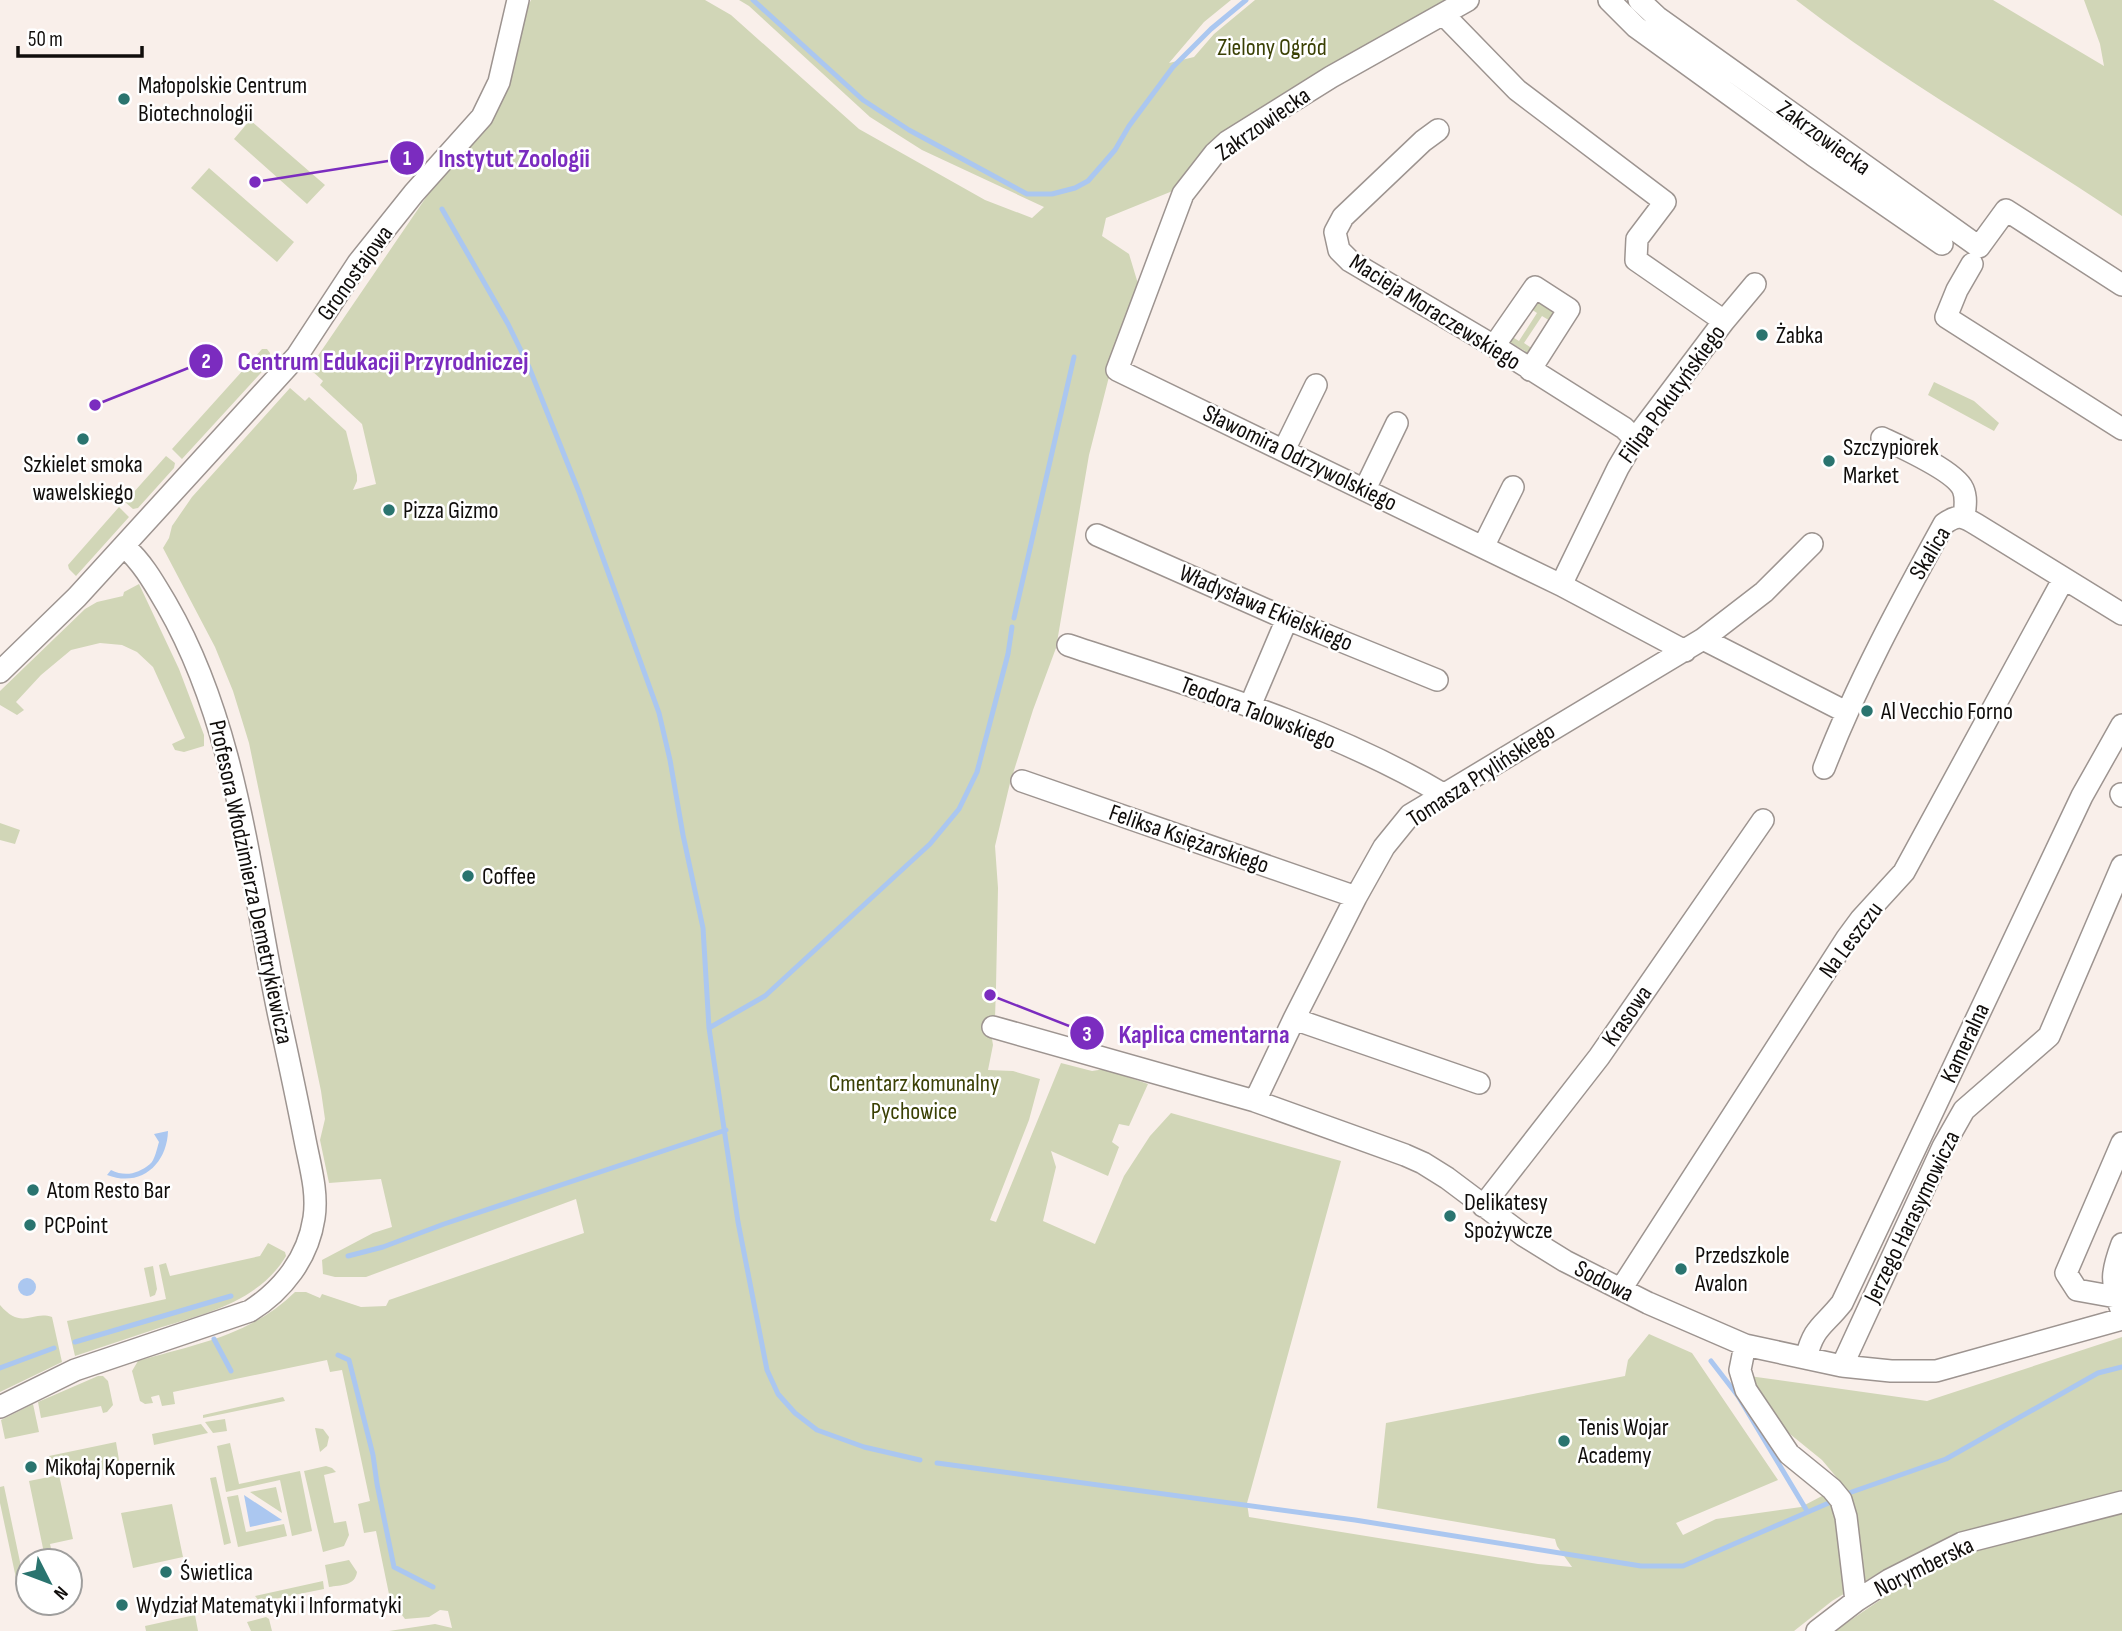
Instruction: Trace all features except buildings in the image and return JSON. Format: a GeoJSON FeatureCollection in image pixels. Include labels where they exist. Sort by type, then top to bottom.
{"type":"FeatureCollection","features":[{"type":"Feature","properties":{"kind":"street","name":"Gronostajowa"},"geometry":{"type":"LineString","coordinates":[[0,672],[77,597],[297,356],[358,263],[414,193],[482,117],[499,82],[518,0]]}},
{"type":"Feature","properties":{"kind":"street","name":"Zakrzowiecka"},"geometry":{"type":"LineString","coordinates":[[1117,370],[1183,194],[1215,153],[1227,142],[1331,78],[1468,0]]}},
{"type":"Feature","properties":{"kind":"street","name":"Zakrzowiecka"},"geometry":{"type":"LineString","coordinates":[[1609,0],[1636,27],[1942,244]]}},
{"type":"Feature","properties":{"kind":"street","name":"Zakrzowiecka"},"geometry":{"type":"LineString","coordinates":[[1639,0],[1668,25],[1976,255]]}},
{"type":"Feature","properties":{"kind":"street"},"geometry":{"type":"LineString","coordinates":[[1443,14],[1517,90],[1665,202],[1637,239],[1636,260],[1724,321]]}},
{"type":"Feature","properties":{"kind":"street","name":"Macieja Moraczewskiego"},"geometry":{"type":"LineString","coordinates":[[1437,131],[1343,217],[1335,232],[1336,244],[1344,257],[1493,346],[1624,428],[1635,439]]}},
{"type":"Feature","properties":{"kind":"street"},"geometry":{"type":"LineString","coordinates":[[2122,285],[2006,210],[1976,255],[1946,317],[2122,429]]}},
{"type":"Feature","properties":{"kind":"street","name":"Filipa Pokutyńskiego"},"geometry":{"type":"LineString","coordinates":[[1561,585],[1635,439],[1755,284]]}},
{"type":"Feature","properties":{"kind":"street"},"geometry":{"type":"LineString","coordinates":[[1493,346],[1535,287],[1569,309],[1530,370]]}},
{"type":"Feature","properties":{"kind":"street","name":"Sławomira Odrzywolskiego"},"geometry":{"type":"LineString","coordinates":[[1117,370],[1561,585],[1846,712]]}},
{"type":"Feature","properties":{"kind":"street"},"geometry":{"type":"LineString","coordinates":[[1284,450],[1316,385]]}},
{"type":"Feature","properties":{"kind":"street"},"geometry":{"type":"LineString","coordinates":[[1365,489],[1397,423]]}},
{"type":"Feature","properties":{"kind":"street"},"geometry":{"type":"LineString","coordinates":[[1882,438],[1922,458],[1962,486],[1965,496],[1964,517]]}},
{"type":"Feature","properties":{"kind":"street"},"geometry":{"type":"LineString","coordinates":[[1483,547],[1513,487]]}},
{"type":"Feature","properties":{"kind":"street","name":"Skalica"},"geometry":{"type":"LineString","coordinates":[[1824,768],[1846,712],[1874,655],[1944,524],[1953,517],[1964,517],[2122,614]]}},
{"type":"Feature","properties":{"kind":"street","name":"Władysława Ekielskiego"},"geometry":{"type":"LineString","coordinates":[[1097,535],[1287,619],[1437,680]]}},
{"type":"Feature","properties":{"kind":"street","name":"Tomasza Prylińskiego"},"geometry":{"type":"LineString","coordinates":[[1255,1101],[1356,897],[1384,847],[1410,815],[1694,645],[1764,592],[1812,544]]}},
{"type":"Feature","properties":{"kind":"street","name":"Profesora Włodzimierza Demetrykiewicza"},"geometry":{"type":"LineString","coordinates":[[0,1406],[75,1370],[250,1311],[274,1293],[295,1269],[309,1239],[314,1220],[315,1191],[226,748],[206,689],[180,628],[142,564],[124,546]]}},
{"type":"Feature","properties":{"kind":"street","name":"Na Leszczu"},"geometry":{"type":"LineString","coordinates":[[1621,1289],[1847,938],[1904,872],[2063,580]]}},
{"type":"Feature","properties":{"kind":"street"},"geometry":{"type":"LineString","coordinates":[[1250,706],[1287,619]]}},
{"type":"Feature","properties":{"kind":"street","name":"Teodora Talowskiego"},"geometry":{"type":"LineString","coordinates":[[1068,645],[1250,706],[1398,767],[1443,794]]}},
{"type":"Feature","properties":{"kind":"street","name":"Kameralna"},"geometry":{"type":"LineString","coordinates":[[1806,1358],[1816,1330],[1842,1303],[2082,796],[2122,724]]}},
{"type":"Feature","properties":{"kind":"street","name":"Feliksa Księżarskiego"},"geometry":{"type":"LineString","coordinates":[[1022,781],[1356,897]]}},
{"type":"Feature","properties":{"kind":"street","name":"Krasowa"},"geometry":{"type":"LineString","coordinates":[[1483,1206],[1599,1057],[1763,820]]}},
{"type":"Feature","properties":{"kind":"street","name":"Jerzego Harasymowicza"},"geometry":{"type":"LineString","coordinates":[[1842,1366],[1943,1147],[1964,1110],[2049,1036],[2122,866]]}},
{"type":"Feature","properties":{"kind":"street"},"geometry":{"type":"LineString","coordinates":[[1294,1019],[1479,1083]]}},
{"type":"Feature","properties":{"kind":"street","name":"Sodowa"},"geometry":{"type":"LineString","coordinates":[[993,1027],[1255,1101],[1423,1163],[1523,1235],[1565,1261],[1745,1345],[1842,1366],[1891,1371],[1936,1371],[2122,1319]]}},
{"type":"Feature","properties":{"kind":"street"},"geometry":{"type":"LineString","coordinates":[[2119,1304],[2077,1290],[2066,1273],[2122,1143]]}},
{"type":"Feature","properties":{"kind":"street"},"geometry":{"type":"LineString","coordinates":[[2119,1304],[2113,1287],[2112,1271],[2122,1244]]}},
{"type":"Feature","properties":{"kind":"street"},"geometry":{"type":"LineString","coordinates":[[1745,1345],[1740,1370],[1746,1390],[1789,1454],[1832,1489],[1840,1500],[1846,1517],[1856,1601]]}},
{"type":"Feature","properties":{"kind":"street","name":"Norymberska"},"geometry":{"type":"LineString","coordinates":[[1816,1631],[1889,1580],[1962,1543],[2122,1502]]}},
{"type":"Feature","properties":{"kind":"green space"},"geometry":{"type":"Polygon","coordinates":[[[531,0],[705,0],[731,15],[859,129],[985,200],[1032,218],[1044,207],[922,150],[870,117],[749,6],[739,0],[1231,0],[1204,22],[1169,63],[1194,57],[1214,34],[1255,0],[1447,0],[1235,125],[1198,159],[1180,188],[1106,218],[1102,236],[1129,254],[1139,287],[1112,365],[1089,455],[1056,648],[1010,783],[995,846],[998,888],[996,987],[995,1018],[991,1033],[993,1045],[988,1070],[1013,1071],[1040,1079],[1029,1120],[990,1220],[996,1222],[1061,1063],[1092,1071],[1105,1069],[1148,1084],[1129,1126],[1119,1124],[1112,1142],[1119,1147],[1108,1176],[1051,1151],[1056,1167],[1043,1221],[1095,1244],[1124,1176],[1150,1136],[1171,1113],[1341,1161],[1247,1503],[1249,1517],[1538,1564],[1572,1567],[1555,1539],[1377,1508],[1386,1423],[1625,1376],[1628,1360],[1649,1334],[1692,1353],[1778,1480],[1676,1523],[1683,1535],[1716,1519],[1801,1507],[1843,1485],[1822,1460],[1785,1430],[1749,1376],[1927,1401],[2122,1337],[2122,1491],[1974,1529],[1887,1568],[1832,1601],[1794,1631],[389,1631],[435,1624],[452,1628],[448,1611],[440,1610],[429,1617],[405,1619],[399,1611],[387,1613],[381,1609],[379,1602],[390,1599],[376,1531],[364,1533],[358,1504],[370,1501],[342,1370],[330,1372],[327,1360],[173,1392],[175,1404],[162,1406],[159,1395],[151,1397],[153,1403],[145,1404],[140,1401],[132,1371],[138,1361],[241,1329],[278,1307],[295,1292],[306,1292],[320,1298],[322,1294],[361,1307],[386,1306],[389,1300],[584,1233],[576,1199],[366,1277],[335,1277],[323,1274],[322,1260],[373,1233],[392,1227],[381,1179],[329,1183],[320,1140],[325,1119],[321,1091],[249,743],[233,691],[215,647],[163,548],[172,526],[192,497],[290,388],[305,401],[309,397],[346,431],[357,475],[353,490],[376,484],[362,424],[320,385],[323,381],[311,370],[311,366],[429,193],[489,122],[521,20],[531,0]]]}},
{"type":"Feature","properties":{"kind":"green space"},"geometry":{"type":"Polygon","coordinates":[[[1796,0],[1993,0],[2104,66],[2100,44],[2084,0],[2122,0],[2122,216],[1875,57],[1796,0]]]}},
{"type":"Feature","properties":{"kind":"green space"},"geometry":{"type":"Polygon","coordinates":[[[250,120],[325,185],[307,204],[234,139],[250,120]]]}},
{"type":"Feature","properties":{"kind":"green space"},"geometry":{"type":"Polygon","coordinates":[[[209,168],[294,242],[277,262],[191,188],[209,168]]]}},
{"type":"Feature","properties":{"kind":"green space"},"geometry":{"type":"Polygon","coordinates":[[[1538,297],[1556,310],[1552,322],[1542,316],[1524,343],[1533,349],[1525,358],[1525,351],[1511,343],[1509,349],[1505,340],[1509,335],[1519,341],[1537,313],[1531,309],[1538,297]]]}},
{"type":"Feature","properties":{"kind":"green space"},"geometry":{"type":"Polygon","coordinates":[[[262,349],[267,349],[270,353],[269,364],[182,459],[172,449],[262,349]]]}},
{"type":"Feature","properties":{"kind":"green space"},"geometry":{"type":"Polygon","coordinates":[[[1934,382],[1974,401],[1999,423],[1994,431],[1928,395],[1934,382]]]}},
{"type":"Feature","properties":{"kind":"green space"},"geometry":{"type":"Polygon","coordinates":[[[166,456],[175,463],[174,468],[138,508],[133,509],[125,502],[166,456]]]}},
{"type":"Feature","properties":{"kind":"green space"},"geometry":{"type":"Polygon","coordinates":[[[119,507],[129,517],[76,576],[68,565],[119,507]]]}},
{"type":"Feature","properties":{"kind":"green space"},"geometry":{"type":"Polygon","coordinates":[[[139,584],[179,669],[204,735],[204,746],[184,752],[175,750],[172,744],[185,738],[153,667],[137,652],[122,645],[100,643],[71,650],[41,675],[16,702],[24,710],[17,715],[0,705],[0,691],[85,609],[97,602],[123,596],[124,592],[139,584]]]}},
{"type":"Feature","properties":{"kind":"green space"},"geometry":{"type":"Polygon","coordinates":[[[0,823],[20,830],[15,844],[0,840],[0,823]]]}},
{"type":"Feature","properties":{"kind":"green space"},"geometry":{"type":"Polygon","coordinates":[[[268,1243],[285,1252],[286,1256],[262,1284],[232,1303],[75,1356],[67,1321],[166,1299],[159,1265],[166,1263],[170,1276],[260,1256],[268,1243]]]}},
{"type":"Feature","properties":{"kind":"green space"},"geometry":{"type":"Polygon","coordinates":[[[153,1266],[157,1289],[155,1295],[150,1297],[144,1268],[153,1266]]]}},
{"type":"Feature","properties":{"kind":"green space"},"geometry":{"type":"Polygon","coordinates":[[[0,1305],[15,1317],[52,1317],[62,1362],[0,1392],[0,1305]]]}},
{"type":"Feature","properties":{"kind":"green space"},"geometry":{"type":"Polygon","coordinates":[[[103,1376],[108,1381],[113,1405],[107,1412],[103,1413],[101,1406],[41,1418],[38,1402],[103,1376]]]}},
{"type":"Feature","properties":{"kind":"green space"},"geometry":{"type":"Polygon","coordinates":[[[283,1397],[285,1401],[203,1418],[203,1415],[283,1397]]]}},
{"type":"Feature","properties":{"kind":"green space"},"geometry":{"type":"Polygon","coordinates":[[[33,1404],[39,1432],[5,1439],[1,1420],[33,1404]]]}},
{"type":"Feature","properties":{"kind":"green space"},"geometry":{"type":"Polygon","coordinates":[[[225,1419],[227,1431],[213,1433],[205,1422],[225,1419]]]}},
{"type":"Feature","properties":{"kind":"green space"},"geometry":{"type":"Polygon","coordinates":[[[201,1424],[208,1433],[154,1445],[152,1434],[201,1424]]]}},
{"type":"Feature","properties":{"kind":"green space"},"geometry":{"type":"Polygon","coordinates":[[[315,1428],[323,1429],[329,1437],[327,1446],[320,1452],[315,1428]]]}},
{"type":"Feature","properties":{"kind":"green space"},"geometry":{"type":"Polygon","coordinates":[[[116,1442],[120,1466],[92,1472],[89,1461],[52,1471],[49,1456],[116,1442]]]}},
{"type":"Feature","properties":{"kind":"green space"},"geometry":{"type":"Polygon","coordinates":[[[230,1443],[239,1484],[300,1471],[312,1531],[292,1536],[280,1480],[226,1492],[217,1446],[230,1443]]]}},
{"type":"Feature","properties":{"kind":"green space"},"geometry":{"type":"Polygon","coordinates":[[[326,1466],[336,1472],[324,1475],[334,1523],[346,1521],[349,1535],[344,1546],[323,1552],[304,1471],[326,1466]]]}},
{"type":"Feature","properties":{"kind":"green space"},"geometry":{"type":"Polygon","coordinates":[[[59,1475],[73,1539],[43,1547],[29,1481],[59,1475]]]}},
{"type":"Feature","properties":{"kind":"green space"},"geometry":{"type":"Polygon","coordinates":[[[216,1477],[231,1543],[224,1545],[210,1478],[216,1477]]]}},
{"type":"Feature","properties":{"kind":"green space"},"geometry":{"type":"Polygon","coordinates":[[[4,1486],[17,1547],[14,1547],[14,1569],[0,1503],[0,1487],[4,1486]]]}},
{"type":"Feature","properties":{"kind":"green space"},"geometry":{"type":"Polygon","coordinates":[[[276,1487],[282,1513],[250,1492],[276,1487]]]}},
{"type":"Feature","properties":{"kind":"green space"},"geometry":{"type":"Polygon","coordinates":[[[238,1495],[246,1532],[284,1524],[287,1536],[238,1547],[227,1497],[238,1495]]]}},
{"type":"Feature","properties":{"kind":"green space"},"geometry":{"type":"Polygon","coordinates":[[[172,1504],[183,1557],[133,1568],[121,1513],[172,1504]]]}},
{"type":"Feature","properties":{"kind":"green space"},"geometry":{"type":"Polygon","coordinates":[[[2122,1513],[2122,1631],[1835,1631],[1910,1582],[1969,1554],[2045,1530],[2122,1513]]]}},
{"type":"Feature","properties":{"kind":"green space"},"geometry":{"type":"Polygon","coordinates":[[[349,1560],[357,1572],[356,1577],[347,1584],[329,1587],[325,1565],[349,1560]]]}},
{"type":"Feature","properties":{"kind":"green space"},"geometry":{"type":"Polygon","coordinates":[[[323,1581],[324,1589],[264,1601],[259,1601],[255,1596],[323,1581]]]}},
{"type":"Feature","properties":{"kind":"green space"},"geometry":{"type":"Polygon","coordinates":[[[195,1615],[198,1631],[146,1631],[145,1626],[195,1615]]]}},
{"type":"Feature","properties":{"kind":"green space"},"geometry":{"type":"Polygon","coordinates":[[[266,1617],[272,1631],[251,1631],[247,1622],[266,1617]]]}},
{"type":"Feature","properties":{"kind":"water"},"geometry":{"type":"Polygon","coordinates":[[[168,1131],[163,1154],[150,1170],[131,1178],[107,1175],[111,1170],[126,1174],[136,1172],[150,1164],[159,1142],[154,1134],[168,1131]]]}},
{"type":"Feature","properties":{"kind":"water"},"geometry":{"type":"Polygon","coordinates":[[[23,1278],[31,1278],[36,1287],[34,1294],[23,1296],[18,1291],[18,1283],[23,1278]]]}},
{"type":"Feature","properties":{"kind":"water"},"geometry":{"type":"Polygon","coordinates":[[[244,1495],[282,1520],[250,1527],[244,1495]]]}},
{"type":"Feature","properties":{"kind":"waterway"},"geometry":{"type":"LineString","coordinates":[[753,0],[863,100],[909,130],[1027,194],[1052,194],[1075,188],[1088,181],[1115,150],[1129,126],[1173,67],[1211,29],[1246,0]]}},
{"type":"Feature","properties":{"kind":"waterway"},"geometry":{"type":"LineString","coordinates":[[442,209],[508,324],[529,367],[579,492],[659,713],[703,928],[709,1028],[738,1222],[767,1370],[778,1394],[795,1413],[817,1430],[864,1447],[920,1460]]}},
{"type":"Feature","properties":{"kind":"waterway"},"geometry":{"type":"LineString","coordinates":[[1014,618],[1074,357]]}},
{"type":"Feature","properties":{"kind":"waterway"},"geometry":{"type":"LineString","coordinates":[[709,1028],[765,996],[930,844],[959,809],[977,772],[1008,654],[1012,627]]}},
{"type":"Feature","properties":{"kind":"waterway"},"geometry":{"type":"LineString","coordinates":[[348,1256],[383,1247],[726,1130]]}},
{"type":"Feature","properties":{"kind":"waterway"},"geometry":{"type":"LineString","coordinates":[[75,1342],[231,1296]]}},
{"type":"Feature","properties":{"kind":"waterway"},"geometry":{"type":"LineString","coordinates":[[214,1339],[231,1371]]}},
{"type":"Feature","properties":{"kind":"waterway"},"geometry":{"type":"LineString","coordinates":[[0,1368],[54,1348]]}},
{"type":"Feature","properties":{"kind":"waterway"},"geometry":{"type":"LineString","coordinates":[[338,1355],[349,1360],[373,1455],[394,1567],[433,1587]]}},
{"type":"Feature","properties":{"kind":"waterway"},"geometry":{"type":"LineString","coordinates":[[1711,1361],[1738,1396],[1807,1511]]}},
{"type":"Feature","properties":{"kind":"waterway"},"geometry":{"type":"LineString","coordinates":[[1846,1494],[1946,1459],[2098,1373],[2122,1367]]}},
{"type":"Feature","properties":{"kind":"waterway"},"geometry":{"type":"LineString","coordinates":[[937,1463],[1355,1520],[1641,1566],[1683,1566],[1831,1502]]}},
{"type":"Feature","properties":{"kind":"place","name":"Małopolskie Centrum Biotechnologii"},"geometry":{"type":"Point","coordinates":[124,99]}},
{"type":"Feature","properties":{"kind":"place","name":"Instytut Zoologii"},"geometry":{"type":"Point","coordinates":[255,182]}},
{"type":"Feature","properties":{"kind":"place","name":"Żabka"},"geometry":{"type":"Point","coordinates":[1762,335]}},
{"type":"Feature","properties":{"kind":"place","name":"Centrum Edukacji Przyrodniczej"},"geometry":{"type":"Point","coordinates":[95,405]}},
{"type":"Feature","properties":{"kind":"place","name":"Szkielet smoka wawelskiego"},"geometry":{"type":"Point","coordinates":[83,439]}},
{"type":"Feature","properties":{"kind":"place","name":"Szczypiorek Market"},"geometry":{"type":"Point","coordinates":[1829,461]}},
{"type":"Feature","properties":{"kind":"place","name":"Pizza Gizmo"},"geometry":{"type":"Point","coordinates":[389,510]}},
{"type":"Feature","properties":{"kind":"place","name":"Al Vecchio Forno"},"geometry":{"type":"Point","coordinates":[1867,711]}},
{"type":"Feature","properties":{"kind":"place","name":"Coffee"},"geometry":{"type":"Point","coordinates":[468,876]}},
{"type":"Feature","properties":{"kind":"place","name":"Kaplica cmentarna"},"geometry":{"type":"Point","coordinates":[990,995]}},
{"type":"Feature","properties":{"kind":"place","name":"Atom Resto Bar"},"geometry":{"type":"Point","coordinates":[33,1190]}},
{"type":"Feature","properties":{"kind":"place","name":"Delikatesy Spożywcze"},"geometry":{"type":"Point","coordinates":[1450,1216]}},
{"type":"Feature","properties":{"kind":"place","name":"PCPoint"},"geometry":{"type":"Point","coordinates":[30,1225]}},
{"type":"Feature","properties":{"kind":"place","name":"Przedszkole Avalon"},"geometry":{"type":"Point","coordinates":[1681,1269]}},
{"type":"Feature","properties":{"kind":"place","name":"Tenis Wojar Academy"},"geometry":{"type":"Point","coordinates":[1564,1441]}},
{"type":"Feature","properties":{"kind":"place","name":"Mikołaj Kopernik"},"geometry":{"type":"Point","coordinates":[31,1467]}},
{"type":"Feature","properties":{"kind":"place","name":"Świetlica"},"geometry":{"type":"Point","coordinates":[166,1572]}},
{"type":"Feature","properties":{"kind":"place","name":"Wydział Matematyki i Informatyki"},"geometry":{"type":"Point","coordinates":[122,1605]}},
{"type":"Feature","properties":{"kind":"park label","name":"Zielony Ogród"},"geometry":{"type":"Point","coordinates":[1272,47]}},
{"type":"Feature","properties":{"kind":"park label","name":"Cmentarz komunalny Pychowice"},"geometry":{"type":"Point","coordinates":[914,1097]}}]}
